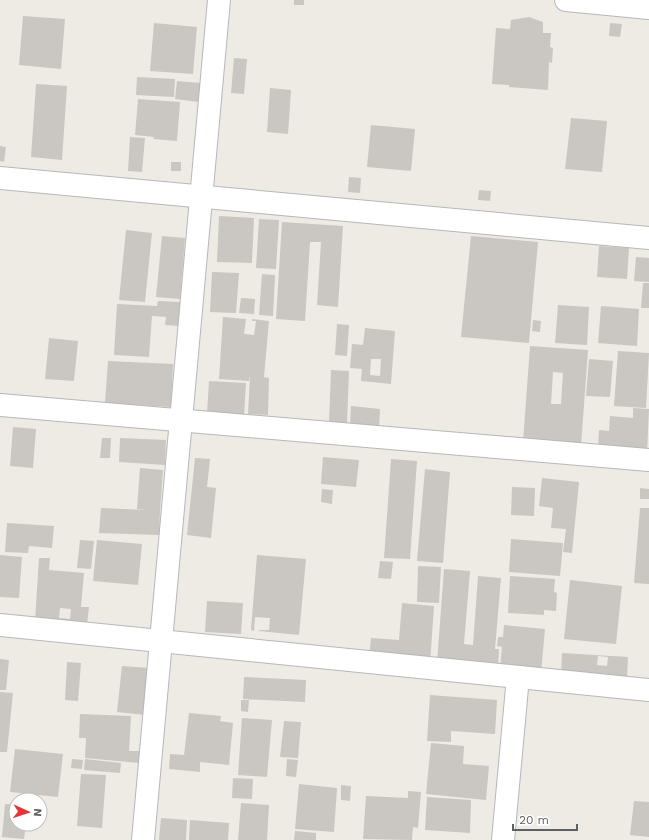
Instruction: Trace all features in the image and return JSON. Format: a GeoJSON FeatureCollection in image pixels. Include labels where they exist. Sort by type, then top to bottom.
{"type":"FeatureCollection","features":[{"type":"Feature","properties":{"kind":"street"},"geometry":{"type":"LineString","coordinates":[[143,840],[219,0]]}},
{"type":"Feature","properties":{"kind":"street"},"geometry":{"type":"LineString","coordinates":[[566,0],[649,8]]}},
{"type":"Feature","properties":{"kind":"street"},"geometry":{"type":"LineString","coordinates":[[0,178],[649,238]]}},
{"type":"Feature","properties":{"kind":"street"},"geometry":{"type":"LineString","coordinates":[[0,405],[649,460]]}},
{"type":"Feature","properties":{"kind":"street"},"geometry":{"type":"LineString","coordinates":[[0,625],[649,690]]}},
{"type":"Feature","properties":{"kind":"street"},"geometry":{"type":"LineString","coordinates":[[503,840],[518,677]]}},
{"type":"Feature","properties":{"kind":"building"},"geometry":{"type":"Polygon","coordinates":[[[294,0],[304,0],[304,5],[294,5],[294,0]]]}},
{"type":"Feature","properties":{"kind":"building"},"geometry":{"type":"Polygon","coordinates":[[[23,16],[65,19],[61,69],[19,65],[23,16]]]}},
{"type":"Feature","properties":{"kind":"building"},"geometry":{"type":"Polygon","coordinates":[[[529,17],[543,22],[543,33],[551,33],[550,47],[553,48],[552,63],[549,62],[548,90],[492,84],[496,28],[510,29],[511,20],[529,17]]]}},
{"type":"Feature","properties":{"kind":"building"},"geometry":{"type":"Polygon","coordinates":[[[154,23],[197,27],[193,74],[150,71],[154,23]]]}},
{"type":"Feature","properties":{"kind":"building"},"geometry":{"type":"Polygon","coordinates":[[[610,23],[622,24],[620,37],[609,36],[610,23]]]}},
{"type":"Feature","properties":{"kind":"building"},"geometry":{"type":"Polygon","coordinates":[[[234,58],[247,59],[244,94],[231,93],[234,58]]]}},
{"type":"Feature","properties":{"kind":"building"},"geometry":{"type":"Polygon","coordinates":[[[137,77],[175,79],[174,97],[136,95],[137,77]]]}},
{"type":"Feature","properties":{"kind":"building"},"geometry":{"type":"Polygon","coordinates":[[[177,81],[201,83],[199,102],[175,99],[177,81]]]}},
{"type":"Feature","properties":{"kind":"building"},"geometry":{"type":"Polygon","coordinates":[[[36,84],[67,86],[62,160],[31,157],[36,84]]]}},
{"type":"Feature","properties":{"kind":"building"},"geometry":{"type":"Polygon","coordinates":[[[270,88],[291,90],[288,134],[267,132],[270,88]]]}},
{"type":"Feature","properties":{"kind":"building"},"geometry":{"type":"Polygon","coordinates":[[[138,99],[180,102],[177,141],[153,139],[154,137],[135,135],[138,99]]]}},
{"type":"Feature","properties":{"kind":"building"},"geometry":{"type":"Polygon","coordinates":[[[571,118],[607,121],[602,172],[565,169],[571,118]]]}},
{"type":"Feature","properties":{"kind":"building"},"geometry":{"type":"Polygon","coordinates":[[[371,125],[415,129],[411,171],[367,167],[371,125]]]}},
{"type":"Feature","properties":{"kind":"building"},"geometry":{"type":"Polygon","coordinates":[[[130,137],[145,138],[142,172],[128,171],[130,137]]]}},
{"type":"Feature","properties":{"kind":"building"},"geometry":{"type":"Polygon","coordinates":[[[0,146],[6,147],[4,162],[0,161],[0,146]]]}},
{"type":"Feature","properties":{"kind":"building"},"geometry":{"type":"Polygon","coordinates":[[[171,162],[181,162],[181,171],[171,171],[171,162]]]}},
{"type":"Feature","properties":{"kind":"building"},"geometry":{"type":"Polygon","coordinates":[[[349,177],[361,178],[360,193],[348,192],[349,177]]]}},
{"type":"Feature","properties":{"kind":"building"},"geometry":{"type":"Polygon","coordinates":[[[479,190],[491,191],[490,201],[478,200],[479,190]]]}},
{"type":"Feature","properties":{"kind":"building"},"geometry":{"type":"Polygon","coordinates":[[[219,216],[254,218],[252,263],[217,262],[219,216]]]}},
{"type":"Feature","properties":{"kind":"building"},"geometry":{"type":"Polygon","coordinates":[[[259,219],[279,220],[276,269],[256,268],[259,219]]]}},
{"type":"Feature","properties":{"kind":"building"},"geometry":{"type":"Polygon","coordinates":[[[282,222],[343,226],[338,307],[317,305],[321,242],[310,242],[305,321],[276,319],[282,222]]]}},
{"type":"Feature","properties":{"kind":"building"},"geometry":{"type":"Polygon","coordinates":[[[126,230],[152,233],[145,302],[119,300],[126,230]]]}},
{"type":"Feature","properties":{"kind":"building"},"geometry":{"type":"Polygon","coordinates":[[[162,236],[185,238],[180,299],[156,297],[162,236]]]}},
{"type":"Feature","properties":{"kind":"building"},"geometry":{"type":"Polygon","coordinates":[[[471,236],[538,242],[529,343],[461,337],[471,236]]]}},
{"type":"Feature","properties":{"kind":"building"},"geometry":{"type":"Polygon","coordinates":[[[599,246],[629,248],[627,279],[597,277],[599,246]]]}},
{"type":"Feature","properties":{"kind":"building"},"geometry":{"type":"Polygon","coordinates":[[[636,257],[649,258],[649,282],[634,281],[636,257]]]}},
{"type":"Feature","properties":{"kind":"building"},"geometry":{"type":"Polygon","coordinates":[[[212,272],[239,273],[236,313],[210,312],[212,272]]]}},
{"type":"Feature","properties":{"kind":"building"},"geometry":{"type":"Polygon","coordinates":[[[262,274],[275,275],[273,316],[259,315],[262,274]]]}},
{"type":"Feature","properties":{"kind":"building"},"geometry":{"type":"Polygon","coordinates":[[[643,283],[649,283],[649,308],[641,308],[643,283]]]}},
{"type":"Feature","properties":{"kind":"building"},"geometry":{"type":"Polygon","coordinates":[[[241,298],[255,299],[254,314],[239,313],[241,298]]]}},
{"type":"Feature","properties":{"kind":"building"},"geometry":{"type":"Polygon","coordinates":[[[158,301],[180,302],[179,326],[165,325],[166,317],[152,316],[149,357],[114,355],[117,304],[157,306],[158,301]]]}},
{"type":"Feature","properties":{"kind":"building"},"geometry":{"type":"Polygon","coordinates":[[[558,305],[589,307],[587,345],[555,343],[558,305]]]}},
{"type":"Feature","properties":{"kind":"building"},"geometry":{"type":"Polygon","coordinates":[[[601,306],[639,309],[637,346],[598,343],[601,306]]]}},
{"type":"Feature","properties":{"kind":"building"},"geometry":{"type":"Polygon","coordinates":[[[223,317],[246,319],[244,334],[254,335],[256,321],[252,321],[252,319],[269,321],[264,377],[269,378],[268,415],[248,414],[250,375],[249,381],[219,379],[223,317]]]}},
{"type":"Feature","properties":{"kind":"building"},"geometry":{"type":"Polygon","coordinates":[[[533,320],[541,321],[540,332],[532,331],[533,320]]]}},
{"type":"Feature","properties":{"kind":"building"},"geometry":{"type":"Polygon","coordinates":[[[337,324],[349,325],[347,356],[335,355],[337,324]]]}},
{"type":"Feature","properties":{"kind":"building"},"geometry":{"type":"Polygon","coordinates":[[[365,328],[395,331],[391,384],[361,381],[362,369],[350,368],[352,344],[363,345],[365,328]],[[371,359],[370,375],[380,376],[381,359],[371,359]]]}},
{"type":"Feature","properties":{"kind":"building"},"geometry":{"type":"Polygon","coordinates":[[[49,338],[78,341],[74,381],[45,379],[49,338]]]}},
{"type":"Feature","properties":{"kind":"building"},"geometry":{"type":"Polygon","coordinates":[[[530,346],[588,350],[581,446],[523,442],[530,346]],[[553,372],[551,404],[561,404],[563,373],[553,372]]]}},
{"type":"Feature","properties":{"kind":"building"},"geometry":{"type":"Polygon","coordinates":[[[618,351],[649,353],[646,408],[614,406],[618,351]]]}},
{"type":"Feature","properties":{"kind":"building"},"geometry":{"type":"Polygon","coordinates":[[[589,359],[613,361],[610,397],[586,396],[589,359]]]}},
{"type":"Feature","properties":{"kind":"building"},"geometry":{"type":"Polygon","coordinates":[[[108,361],[173,364],[171,407],[105,403],[108,361]]]}},
{"type":"Feature","properties":{"kind":"building"},"geometry":{"type":"Polygon","coordinates":[[[331,370],[349,371],[347,424],[329,424],[331,370]]]}},
{"type":"Feature","properties":{"kind":"building"},"geometry":{"type":"Polygon","coordinates":[[[209,381],[246,383],[244,416],[207,413],[209,381]]]}},
{"type":"Feature","properties":{"kind":"building"},"geometry":{"type":"Polygon","coordinates":[[[351,406],[380,409],[379,428],[350,426],[351,406]]]}},
{"type":"Feature","properties":{"kind":"building"},"geometry":{"type":"Polygon","coordinates":[[[633,408],[649,409],[647,453],[598,449],[599,430],[609,431],[610,416],[633,418],[633,408]]]}},
{"type":"Feature","properties":{"kind":"building"},"geometry":{"type":"Polygon","coordinates":[[[13,427],[36,429],[33,468],[10,466],[13,427]]]}},
{"type":"Feature","properties":{"kind":"building"},"geometry":{"type":"Polygon","coordinates":[[[102,438],[111,438],[110,458],[100,458],[102,438]]]}},
{"type":"Feature","properties":{"kind":"building"},"geometry":{"type":"Polygon","coordinates":[[[120,438],[166,440],[165,465],[119,462],[120,438]]]}},
{"type":"Feature","properties":{"kind":"building"},"geometry":{"type":"Polygon","coordinates":[[[323,457],[359,460],[356,487],[321,484],[323,457]]]}},
{"type":"Feature","properties":{"kind":"building"},"geometry":{"type":"Polygon","coordinates":[[[195,458],[210,459],[207,487],[216,488],[211,538],[187,535],[195,458]]]}},
{"type":"Feature","properties":{"kind":"building"},"geometry":{"type":"Polygon","coordinates":[[[391,459],[417,461],[410,559],[384,558],[391,459]]]}},
{"type":"Feature","properties":{"kind":"building"},"geometry":{"type":"Polygon","coordinates":[[[140,468],[163,470],[159,535],[99,533],[101,508],[147,510],[137,509],[140,468]]]}},
{"type":"Feature","properties":{"kind":"building"},"geometry":{"type":"Polygon","coordinates":[[[425,469],[450,472],[443,563],[417,561],[425,469]]]}},
{"type":"Feature","properties":{"kind":"building"},"geometry":{"type":"Polygon","coordinates":[[[542,478],[579,482],[572,553],[563,552],[566,529],[551,528],[553,508],[539,506],[542,478]]]}},
{"type":"Feature","properties":{"kind":"building"},"geometry":{"type":"Polygon","coordinates":[[[512,487],[535,488],[534,516],[511,515],[512,487]]]}},
{"type":"Feature","properties":{"kind":"building"},"geometry":{"type":"Polygon","coordinates":[[[640,488],[649,489],[649,499],[640,499],[640,488]]]}},
{"type":"Feature","properties":{"kind":"building"},"geometry":{"type":"Polygon","coordinates":[[[322,489],[333,490],[332,504],[321,502],[322,489]]]}},
{"type":"Feature","properties":{"kind":"building"},"geometry":{"type":"Polygon","coordinates":[[[640,508],[649,508],[649,584],[634,583],[640,508]]]}},
{"type":"Feature","properties":{"kind":"building"},"geometry":{"type":"Polygon","coordinates":[[[7,523],[54,526],[52,548],[29,546],[28,553],[5,552],[7,523]]]}},
{"type":"Feature","properties":{"kind":"building"},"geometry":{"type":"Polygon","coordinates":[[[511,539],[563,543],[560,576],[509,572],[511,539]]]}},
{"type":"Feature","properties":{"kind":"building"},"geometry":{"type":"Polygon","coordinates":[[[80,540],[94,541],[91,569],[77,568],[80,540]]]}},
{"type":"Feature","properties":{"kind":"building"},"geometry":{"type":"Polygon","coordinates":[[[97,540],[142,544],[138,585],[93,581],[97,540]]]}},
{"type":"Feature","properties":{"kind":"building"},"geometry":{"type":"Polygon","coordinates":[[[0,555],[22,557],[19,598],[0,597],[0,555]]]}},
{"type":"Feature","properties":{"kind":"building"},"geometry":{"type":"Polygon","coordinates":[[[257,555],[306,559],[299,635],[259,631],[269,630],[270,618],[255,617],[254,631],[251,630],[257,555]]]}},
{"type":"Feature","properties":{"kind":"building"},"geometry":{"type":"Polygon","coordinates":[[[39,558],[50,558],[49,570],[84,573],[81,607],[89,607],[87,625],[35,621],[39,558]],[[60,608],[59,618],[70,619],[71,609],[60,608]]]}},
{"type":"Feature","properties":{"kind":"building"},"geometry":{"type":"Polygon","coordinates":[[[380,561],[393,562],[391,579],[378,578],[380,561]]]}},
{"type":"Feature","properties":{"kind":"building"},"geometry":{"type":"Polygon","coordinates":[[[418,566],[441,567],[439,603],[417,602],[418,566]]]}},
{"type":"Feature","properties":{"kind":"building"},"geometry":{"type":"Polygon","coordinates":[[[444,569],[470,571],[464,644],[473,645],[478,576],[501,578],[495,649],[499,649],[498,668],[437,663],[444,569]]]}},
{"type":"Feature","properties":{"kind":"building"},"geometry":{"type":"Polygon","coordinates":[[[510,576],[555,579],[554,592],[557,593],[556,611],[544,610],[544,615],[508,613],[510,576]]]}},
{"type":"Feature","properties":{"kind":"building"},"geometry":{"type":"Polygon","coordinates":[[[570,580],[622,586],[616,644],[564,639],[570,580]]]}},
{"type":"Feature","properties":{"kind":"building"},"geometry":{"type":"Polygon","coordinates":[[[207,601],[243,603],[241,634],[205,632],[207,601]]]}},
{"type":"Feature","properties":{"kind":"building"},"geometry":{"type":"Polygon","coordinates":[[[402,603],[434,606],[430,664],[369,659],[371,638],[399,640],[402,603]]]}},
{"type":"Feature","properties":{"kind":"building"},"geometry":{"type":"Polygon","coordinates":[[[504,625],[545,629],[541,673],[500,669],[502,647],[497,646],[498,637],[503,637],[504,625]]]}},
{"type":"Feature","properties":{"kind":"building"},"geometry":{"type":"Polygon","coordinates":[[[562,653],[628,657],[627,678],[561,674],[562,653]],[[598,656],[597,665],[607,666],[608,657],[598,656]]]}},
{"type":"Feature","properties":{"kind":"building"},"geometry":{"type":"Polygon","coordinates":[[[0,659],[9,660],[6,690],[0,690],[0,659]]]}},
{"type":"Feature","properties":{"kind":"building"},"geometry":{"type":"Polygon","coordinates":[[[67,662],[81,663],[78,701],[65,700],[67,662]]]}},
{"type":"Feature","properties":{"kind":"building"},"geometry":{"type":"Polygon","coordinates":[[[122,666],[149,668],[145,715],[117,712],[122,666]]]}},
{"type":"Feature","properties":{"kind":"building"},"geometry":{"type":"Polygon","coordinates":[[[244,677],[306,680],[305,702],[243,699],[244,677]]]}},
{"type":"Feature","properties":{"kind":"building"},"geometry":{"type":"Polygon","coordinates":[[[0,692],[13,693],[7,752],[0,752],[0,692]]]}},
{"type":"Feature","properties":{"kind":"building"},"geometry":{"type":"Polygon","coordinates":[[[430,695],[497,700],[495,734],[451,731],[451,742],[427,741],[430,695]]]}},
{"type":"Feature","properties":{"kind":"building"},"geometry":{"type":"Polygon","coordinates":[[[241,700],[249,700],[248,712],[241,711],[241,700]]]}},
{"type":"Feature","properties":{"kind":"building"},"geometry":{"type":"Polygon","coordinates":[[[189,713],[221,716],[220,721],[233,723],[229,765],[200,762],[200,772],[169,769],[170,754],[184,755],[189,713]]]}},
{"type":"Feature","properties":{"kind":"building"},"geometry":{"type":"Polygon","coordinates":[[[80,714],[131,716],[129,751],[140,751],[139,763],[85,758],[86,738],[79,738],[80,714]]]}},
{"type":"Feature","properties":{"kind":"building"},"geometry":{"type":"Polygon","coordinates":[[[242,718],[272,720],[267,777],[238,775],[242,718]]]}},
{"type":"Feature","properties":{"kind":"building"},"geometry":{"type":"Polygon","coordinates":[[[284,721],[301,722],[298,758],[280,757],[284,721]]]}},
{"type":"Feature","properties":{"kind":"building"},"geometry":{"type":"Polygon","coordinates":[[[431,743],[464,746],[463,764],[489,766],[486,800],[426,794],[431,743]]]}},
{"type":"Feature","properties":{"kind":"building"},"geometry":{"type":"Polygon","coordinates":[[[15,749],[63,754],[58,797],[48,796],[48,792],[10,792],[15,749]]]}},
{"type":"Feature","properties":{"kind":"building"},"geometry":{"type":"Polygon","coordinates":[[[72,759],[83,760],[82,769],[71,768],[72,759]]]}},
{"type":"Feature","properties":{"kind":"building"},"geometry":{"type":"Polygon","coordinates":[[[85,759],[121,763],[120,773],[84,770],[85,759]]]}},
{"type":"Feature","properties":{"kind":"building"},"geometry":{"type":"Polygon","coordinates":[[[287,759],[298,760],[296,777],[286,776],[287,759]]]}},
{"type":"Feature","properties":{"kind":"building"},"geometry":{"type":"Polygon","coordinates":[[[81,774],[106,775],[102,828],[77,826],[81,774]]]}},
{"type":"Feature","properties":{"kind":"building"},"geometry":{"type":"Polygon","coordinates":[[[233,778],[253,779],[252,799],[232,798],[233,778]]]}},
{"type":"Feature","properties":{"kind":"building"},"geometry":{"type":"Polygon","coordinates":[[[299,784],[337,788],[334,832],[295,829],[299,784]]]}},
{"type":"Feature","properties":{"kind":"building"},"geometry":{"type":"Polygon","coordinates":[[[341,785],[351,786],[350,801],[341,800],[341,785]]]}},
{"type":"Feature","properties":{"kind":"building"},"geometry":{"type":"Polygon","coordinates":[[[408,791],[421,792],[418,828],[413,827],[412,840],[363,839],[366,796],[408,798],[408,791]]]}},
{"type":"Feature","properties":{"kind":"building"},"geometry":{"type":"Polygon","coordinates":[[[427,797],[471,800],[470,833],[425,830],[427,797]]]}},
{"type":"Feature","properties":{"kind":"building"},"geometry":{"type":"Polygon","coordinates":[[[634,801],[649,802],[649,837],[630,835],[634,801]]]}},
{"type":"Feature","properties":{"kind":"building"},"geometry":{"type":"Polygon","coordinates":[[[241,803],[269,805],[267,840],[238,840],[241,803]]]}},
{"type":"Feature","properties":{"kind":"building"},"geometry":{"type":"Polygon","coordinates":[[[5,804],[8,804],[8,832],[25,832],[24,839],[2,837],[5,804]]]}},
{"type":"Feature","properties":{"kind":"building"},"geometry":{"type":"Polygon","coordinates":[[[161,818],[187,820],[186,840],[159,840],[161,818]]]}},
{"type":"Feature","properties":{"kind":"building"},"geometry":{"type":"Polygon","coordinates":[[[190,820],[229,823],[228,840],[189,840],[190,820]]]}},
{"type":"Feature","properties":{"kind":"building"},"geometry":{"type":"Polygon","coordinates":[[[295,831],[316,833],[316,840],[294,840],[295,831]]]}}]}
